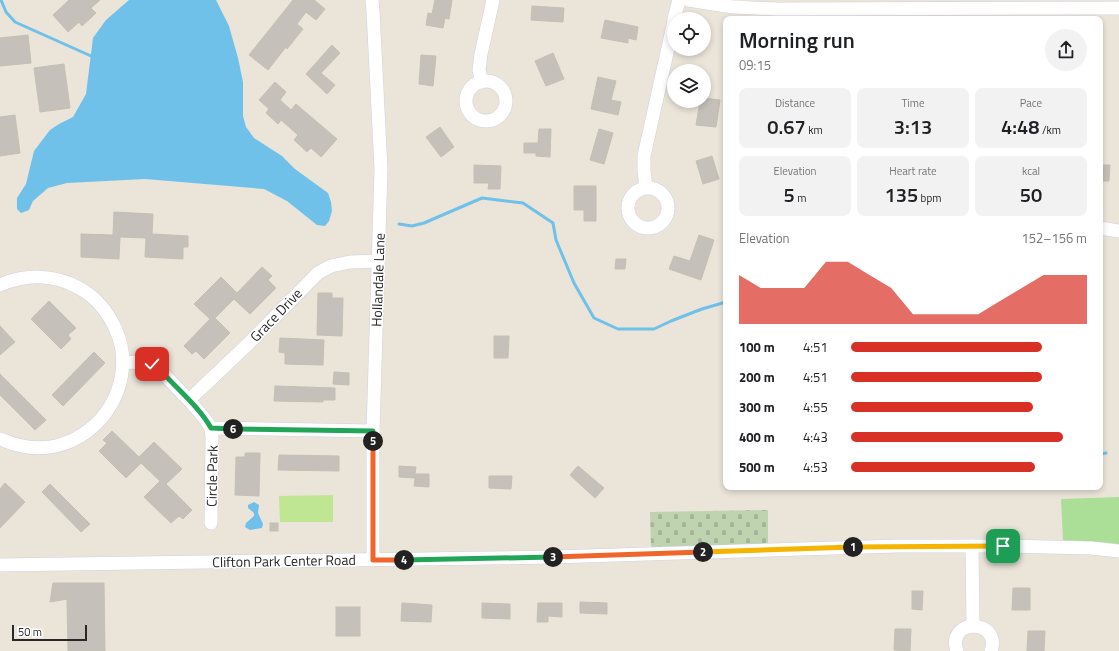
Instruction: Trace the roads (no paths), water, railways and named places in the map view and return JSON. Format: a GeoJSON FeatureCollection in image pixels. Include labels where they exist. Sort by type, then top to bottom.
{"type":"FeatureCollection","features":[{"type":"Feature","properties":{"kind":"street","name":"Hollandale Lane"},"geometry":{"type":"LineString","coordinates":[[372,0],[381,169],[373,431],[373,560]]}},
{"type":"Feature","properties":{"kind":"street"},"geometry":{"type":"LineString","coordinates":[[482,82],[479,70],[481,54],[493,0]]}},
{"type":"Feature","properties":{"kind":"street"},"geometry":{"type":"LineString","coordinates":[[676,12],[679,0]]}},
{"type":"Feature","properties":{"kind":"street"},"geometry":{"type":"LineString","coordinates":[[688,0],[733,7],[776,9],[1119,8]]}},
{"type":"Feature","properties":{"kind":"street"},"geometry":{"type":"LineString","coordinates":[[646,187],[644,156],[667,52]]}},
{"type":"Feature","properties":{"kind":"street"},"geometry":{"type":"LineString","coordinates":[[1103,228],[1119,231]]}},
{"type":"Feature","properties":{"kind":"street","name":"Grace Drive"},"geometry":{"type":"LineString","coordinates":[[189,400],[248,344],[318,273],[331,266],[350,262],[378,261]]}},
{"type":"Feature","properties":{"kind":"street"},"geometry":{"type":"LineString","coordinates":[[0,285],[11,280],[26,277],[41,277],[57,279],[85,291],[97,301],[113,322],[120,342],[123,363],[122,378],[118,392],[111,406],[102,418],[81,436],[56,446],[41,448],[12,444],[0,439]]}},
{"type":"Feature","properties":{"kind":"street"},"geometry":{"type":"LineString","coordinates":[[123,363],[142,362],[157,366],[189,400],[211,428],[373,431]]}},
{"type":"Feature","properties":{"kind":"street","name":"Circle Park"},"geometry":{"type":"LineString","coordinates":[[211,428],[211,523]]}},
{"type":"Feature","properties":{"kind":"street","name":"Clifton Park Center Road"},"geometry":{"type":"LineString","coordinates":[[0,565],[554,557],[898,546],[1091,548],[1119,551]]}},
{"type":"Feature","properties":{"kind":"street"},"geometry":{"type":"LineString","coordinates":[[972,546],[973,625]]}},
{"type":"Feature","properties":{"kind":"street"},"geometry":{"type":"LineString","coordinates":[[957,651],[956,638],[959,633],[963,629],[973,625],[984,628],[988,632],[992,643],[991,651]]}},
{"type":"Feature","properties":{"kind":"water"},"geometry":{"type":"Polygon","coordinates":[[[129,0],[216,0],[229,26],[238,58],[243,82],[243,116],[246,127],[254,138],[282,156],[295,169],[328,193],[332,211],[329,221],[325,226],[317,225],[287,201],[264,189],[145,179],[67,183],[48,188],[33,201],[29,210],[21,213],[17,209],[17,198],[26,184],[34,151],[50,130],[73,117],[86,94],[93,38],[106,20],[129,0]]]}},
{"type":"Feature","properties":{"kind":"water"},"geometry":{"type":"Polygon","coordinates":[[[254,502],[259,505],[258,513],[263,524],[262,528],[250,530],[245,527],[246,523],[254,516],[254,513],[248,508],[248,505],[254,502]]]}},
{"type":"Feature","properties":{"kind":"waterway"},"geometry":{"type":"LineString","coordinates":[[1,0],[6,12],[15,22],[91,56]]}},
{"type":"Feature","properties":{"kind":"waterway"},"geometry":{"type":"LineString","coordinates":[[399,224],[412,226],[424,223],[482,198],[523,203],[553,223],[556,240],[574,283],[594,318],[618,329],[654,329],[702,309],[723,303]]}}]}
